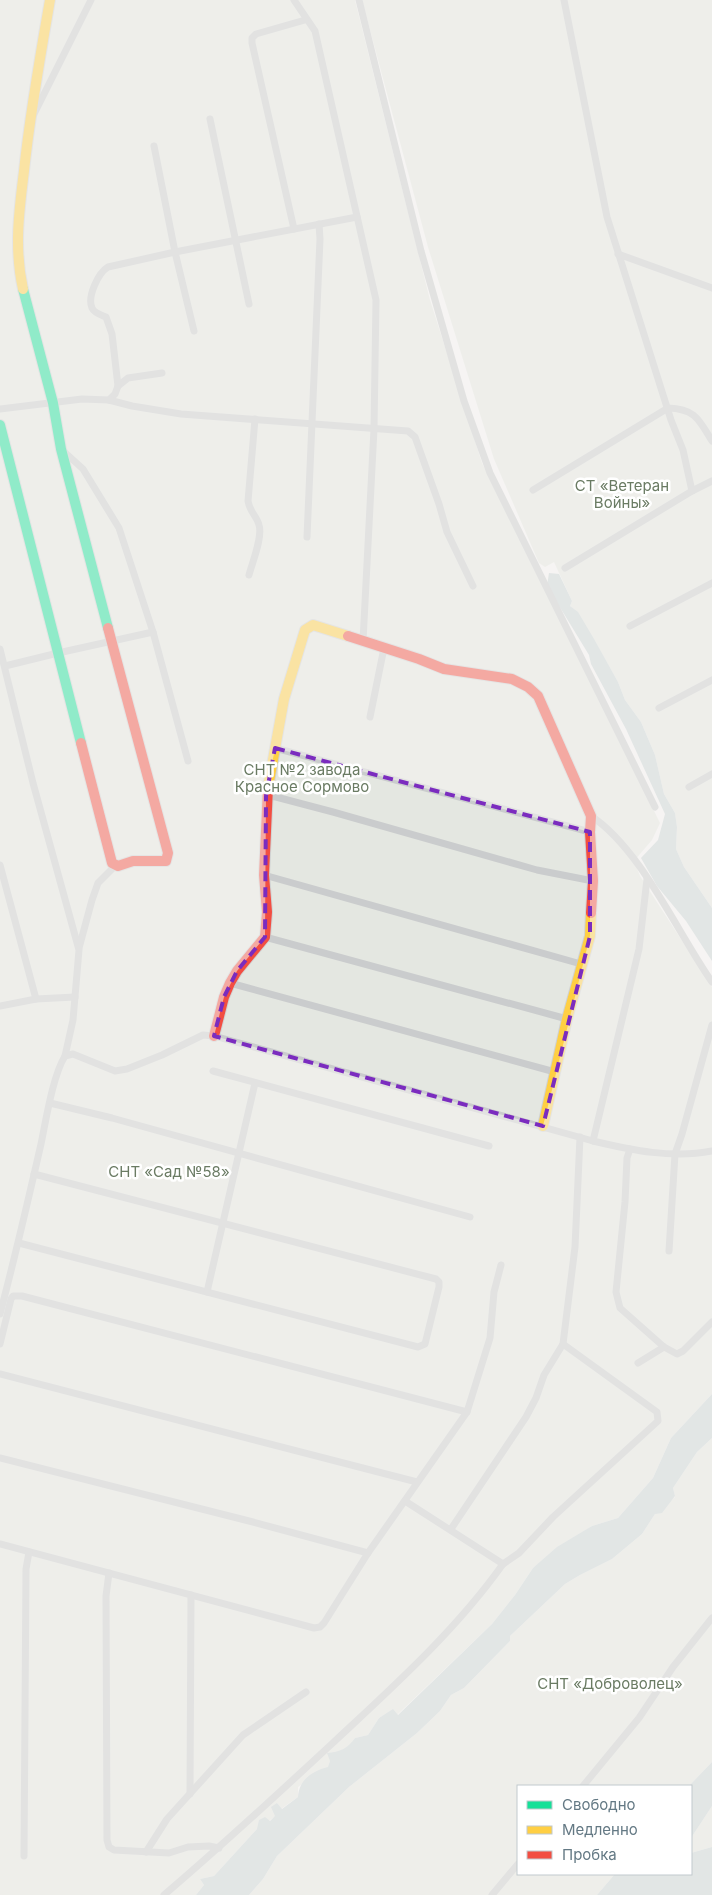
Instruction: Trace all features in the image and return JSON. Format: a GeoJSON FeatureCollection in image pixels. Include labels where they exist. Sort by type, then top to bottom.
{"type":"FeatureCollection","features":[{"type":"Feature","properties":{"kind":"street"},"geometry":{"type":"LineString","coordinates":[[0,1314],[19,1243],[60,1063],[65,1056],[73,1020],[79,950],[98,883],[115,866],[143,860],[162,862],[168,858],[113,641],[61,448],[53,403],[27,309],[20,276],[18,219],[29,123],[50,0]]}},
{"type":"Feature","properties":{"kind":"street"},"geometry":{"type":"LineString","coordinates":[[29,123],[91,0]]}},
{"type":"Feature","properties":{"kind":"street"},"geometry":{"type":"LineString","coordinates":[[294,0],[315,31],[376,300],[374,429],[362,641]]}},
{"type":"Feature","properties":{"kind":"street"},"geometry":{"type":"LineString","coordinates":[[359,0],[421,251],[464,401],[490,473],[655,807]]}},
{"type":"Feature","properties":{"kind":"street"},"geometry":{"type":"LineString","coordinates":[[564,0],[607,217],[683,450],[692,491]]}},
{"type":"Feature","properties":{"kind":"street"},"geometry":{"type":"LineString","coordinates":[[294,229],[252,38],[256,34],[306,20]]}},
{"type":"Feature","properties":{"kind":"street"},"geometry":{"type":"LineString","coordinates":[[210,119],[248,304]]}},
{"type":"Feature","properties":{"kind":"street"},"geometry":{"type":"LineString","coordinates":[[154,146],[175,252],[194,331]]}},
{"type":"Feature","properties":{"kind":"street"},"geometry":{"type":"LineString","coordinates":[[109,400],[115,394],[118,386],[112,334],[106,317],[95,311],[91,304],[93,290],[102,271],[108,267],[175,252],[357,217]]}},
{"type":"Feature","properties":{"kind":"street"},"geometry":{"type":"LineString","coordinates":[[307,537],[313,424],[319,224]]}},
{"type":"Feature","properties":{"kind":"street"},"geometry":{"type":"LineString","coordinates":[[618,254],[712,288]]}},
{"type":"Feature","properties":{"kind":"street"},"geometry":{"type":"LineString","coordinates":[[118,386],[128,378],[162,373]]}},
{"type":"Feature","properties":{"kind":"street"},"geometry":{"type":"LineString","coordinates":[[0,409],[82,399],[109,400],[181,414],[408,431],[415,437],[447,532],[472,586]]}},
{"type":"Feature","properties":{"kind":"street"},"geometry":{"type":"LineString","coordinates":[[533,490],[668,408],[677,408],[697,416],[712,441]]}},
{"type":"Feature","properties":{"kind":"street"},"geometry":{"type":"LineString","coordinates":[[249,575],[260,535],[260,526],[250,511],[248,501],[255,419]]}},
{"type":"Feature","properties":{"kind":"street"},"geometry":{"type":"LineString","coordinates":[[0,425],[112,863],[115,866]]}},
{"type":"Feature","properties":{"kind":"street"},"geometry":{"type":"LineString","coordinates":[[61,448],[83,469],[119,528],[153,632],[188,761]]}},
{"type":"Feature","properties":{"kind":"street"},"geometry":{"type":"LineString","coordinates":[[565,568],[692,491],[712,481]]}},
{"type":"Feature","properties":{"kind":"street"},"geometry":{"type":"LineString","coordinates":[[630,626],[712,583]]}},
{"type":"Feature","properties":{"kind":"street"},"geometry":{"type":"LineString","coordinates":[[214,1036],[224,997],[230,983],[237,971],[265,937],[267,912],[264,875],[266,796],[284,699],[305,630],[313,625],[444,669],[512,679],[528,687],[538,696],[591,816],[593,881],[590,936],[567,1019],[543,1126]]}},
{"type":"Feature","properties":{"kind":"street"},"geometry":{"type":"LineString","coordinates":[[4,666],[153,632]]}},
{"type":"Feature","properties":{"kind":"street"},"geometry":{"type":"LineString","coordinates":[[370,717],[384,648]]}},
{"type":"Feature","properties":{"kind":"street"},"geometry":{"type":"LineString","coordinates":[[0,649],[33,784],[79,950]]}},
{"type":"Feature","properties":{"kind":"street"},"geometry":{"type":"LineString","coordinates":[[659,708],[712,680]]}},
{"type":"Feature","properties":{"kind":"street"},"geometry":{"type":"LineString","coordinates":[[275,748],[590,832]]}},
{"type":"Feature","properties":{"kind":"street"},"geometry":{"type":"LineString","coordinates":[[689,787],[712,774]]}},
{"type":"Feature","properties":{"kind":"street"},"geometry":{"type":"LineString","coordinates":[[266,796],[324,810],[537,870],[593,881]]}},
{"type":"Feature","properties":{"kind":"street"},"geometry":{"type":"LineString","coordinates":[[591,816],[606,826],[647,879],[712,982]]}},
{"type":"Feature","properties":{"kind":"street"},"geometry":{"type":"LineString","coordinates":[[0,865],[36,999]]}},
{"type":"Feature","properties":{"kind":"street"},"geometry":{"type":"LineString","coordinates":[[264,875],[581,964]]}},
{"type":"Feature","properties":{"kind":"street"},"geometry":{"type":"LineString","coordinates":[[593,1141],[639,949],[647,879]]}},
{"type":"Feature","properties":{"kind":"street"},"geometry":{"type":"LineString","coordinates":[[265,937],[567,1019]]}},
{"type":"Feature","properties":{"kind":"street"},"geometry":{"type":"LineString","coordinates":[[230,983],[555,1072]]}},
{"type":"Feature","properties":{"kind":"street"},"geometry":{"type":"LineString","coordinates":[[0,1006],[36,999],[75,997]]}},
{"type":"Feature","properties":{"kind":"street"},"geometry":{"type":"LineString","coordinates":[[669,1252],[675,1154],[712,1025]]}},
{"type":"Feature","properties":{"kind":"street"},"geometry":{"type":"LineString","coordinates":[[65,1056],[73,1054],[115,1071],[127,1069],[162,1055],[202,1034],[593,1141],[630,1149],[675,1154],[695,1154],[712,1151]]}},
{"type":"Feature","properties":{"kind":"street"},"geometry":{"type":"LineString","coordinates":[[212,1070],[488,1146]]}},
{"type":"Feature","properties":{"kind":"street"},"geometry":{"type":"LineString","coordinates":[[207,1292],[255,1083]]}},
{"type":"Feature","properties":{"kind":"street"},"geometry":{"type":"LineString","coordinates":[[50,1103],[470,1217]]}},
{"type":"Feature","properties":{"kind":"street"},"geometry":{"type":"LineString","coordinates":[[452,1530],[526,1417],[536,1398],[544,1375],[563,1344],[575,1247],[580,1137]]}},
{"type":"Feature","properties":{"kind":"street"},"geometry":{"type":"LineString","coordinates":[[630,1149],[627,1158],[624,1219],[616,1292],[620,1308],[664,1348],[677,1354],[683,1351],[712,1322]]}},
{"type":"Feature","properties":{"kind":"street"},"geometry":{"type":"LineString","coordinates":[[19,1243],[418,1347],[425,1344],[440,1287],[436,1279],[34,1174]]}},
{"type":"Feature","properties":{"kind":"street"},"geometry":{"type":"LineString","coordinates":[[0,1544],[314,1628],[320,1626],[324,1623],[368,1553],[467,1412],[490,1338],[494,1292],[501,1265]]}},
{"type":"Feature","properties":{"kind":"street"},"geometry":{"type":"LineString","coordinates":[[0,1344],[11,1299],[13,1296],[22,1296],[467,1412]]}},
{"type":"Feature","properties":{"kind":"street"},"geometry":{"type":"LineString","coordinates":[[164,1895],[219,1848],[396,1685],[464,1614],[503,1564],[519,1552],[553,1517],[658,1422],[657,1412],[563,1344]]}},
{"type":"Feature","properties":{"kind":"street"},"geometry":{"type":"LineString","coordinates":[[638,1363],[664,1348]]}},
{"type":"Feature","properties":{"kind":"street"},"geometry":{"type":"LineString","coordinates":[[0,1374],[417,1482]]}},
{"type":"Feature","properties":{"kind":"street"},"geometry":{"type":"LineString","coordinates":[[0,1458],[368,1553]]}},
{"type":"Feature","properties":{"kind":"street"},"geometry":{"type":"LineString","coordinates":[[406,1500],[503,1564]]}},
{"type":"Feature","properties":{"kind":"street"},"geometry":{"type":"LineString","coordinates":[[24,1856],[26,1569],[29,1552]]}},
{"type":"Feature","properties":{"kind":"street"},"geometry":{"type":"LineString","coordinates":[[109,1573],[106,1596],[107,1840],[109,1847],[114,1850],[170,1853],[188,1848],[209,1846],[219,1848]]}},
{"type":"Feature","properties":{"kind":"street"},"geometry":{"type":"LineString","coordinates":[[190,1794],[191,1595]]}},
{"type":"Feature","properties":{"kind":"street"},"geometry":{"type":"LineString","coordinates":[[584,1785],[639,1718],[673,1667],[712,1618]]}},
{"type":"Feature","properties":{"kind":"street"},"geometry":{"type":"LineString","coordinates":[[146,1852],[167,1819],[243,1735],[306,1692]]}},
{"type":"Feature","properties":{"kind":"street"},"geometry":{"type":"LineString","coordinates":[[492,1895],[517,1865]]}},
{"type":"Feature","properties":{"kind":"highlighted area"},"geometry":{"type":"Polygon","coordinates":[[[275,748],[590,832],[590,936],[543,1126],[214,1036],[224,997],[237,971],[265,937],[266,796],[275,748]]]}},
{"type":"Feature","properties":{"kind":"green space","name":"СНТ №2 завода Красное Сормово"},"geometry":{"type":"Polygon","coordinates":[[[0,0],[355,0],[430,300],[482,463],[660,823],[652,840],[634,861],[640,876],[712,987],[712,1394],[671,1438],[653,1478],[618,1518],[592,1526],[533,1568],[492,1624],[397,1715],[393,1710],[379,1718],[368,1735],[355,1738],[350,1745],[333,1756],[329,1767],[298,1787],[298,1797],[281,1809],[277,1803],[276,1816],[257,1829],[214,1876],[200,1879],[204,1885],[196,1895],[0,1895],[0,0]]]}},
{"type":"Feature","properties":{"kind":"green space","name":"СТ «Ветеран Войны»"},"geometry":{"type":"Polygon","coordinates":[[[362,0],[712,0],[712,908],[684,867],[676,849],[677,827],[675,813],[664,794],[655,755],[641,722],[625,700],[618,682],[578,613],[570,606],[572,601],[554,562],[545,567],[539,563],[494,459],[428,247],[362,0]]]}},
{"type":"Feature","properties":{"kind":"green space","name":"СНТ «Доброволец»"},"geometry":{"type":"Polygon","coordinates":[[[712,1438],[712,1762],[690,1785],[517,1785],[517,1875],[614,1875],[597,1895],[249,1895],[263,1879],[277,1856],[349,1787],[417,1733],[440,1711],[451,1695],[464,1688],[510,1641],[510,1636],[565,1584],[612,1559],[642,1534],[655,1514],[675,1497],[673,1488],[697,1452],[712,1438]]]}},
{"type":"Feature","properties":{"kind":"green space"},"geometry":{"type":"Polygon","coordinates":[[[712,1806],[712,1847],[692,1853],[692,1836],[712,1806]]]}},
{"type":"Feature","properties":{"kind":"shaded area"},"geometry":{"type":"Polygon","coordinates":[[[549,573],[559,574],[572,601],[570,606],[578,612],[594,639],[618,682],[625,700],[641,722],[655,755],[664,794],[675,813],[677,827],[676,849],[684,867],[712,908],[712,961],[686,921],[657,886],[641,858],[658,840],[665,814],[626,729],[591,664],[589,655],[547,586],[549,573]]]}},
{"type":"Feature","properties":{"kind":"shaded area"},"geometry":{"type":"Polygon","coordinates":[[[712,1394],[712,1438],[697,1452],[673,1488],[675,1496],[662,1513],[655,1514],[642,1534],[612,1559],[565,1584],[510,1636],[510,1641],[464,1688],[451,1695],[440,1711],[417,1733],[349,1787],[277,1856],[263,1879],[249,1895],[196,1895],[204,1885],[200,1879],[214,1876],[257,1829],[259,1820],[265,1817],[270,1821],[275,1816],[271,1807],[277,1803],[282,1809],[298,1797],[301,1786],[307,1777],[328,1767],[330,1761],[327,1753],[336,1752],[346,1747],[355,1738],[368,1735],[379,1718],[393,1709],[398,1715],[492,1624],[533,1568],[557,1547],[592,1526],[618,1518],[653,1478],[671,1438],[712,1394]]]}},
{"type":"Feature","properties":{"kind":"shaded area"},"geometry":{"type":"Polygon","coordinates":[[[712,1762],[712,1806],[692,1836],[692,1785],[690,1785],[712,1762]]]}},
{"type":"Feature","properties":{"kind":"shaded area"},"geometry":{"type":"Polygon","coordinates":[[[712,1847],[712,1895],[597,1895],[614,1875],[692,1875],[692,1853],[712,1847]]]}},
{"type":"Feature","properties":{"kind":"traffic: fast"},"geometry":{"type":"LineString","coordinates":[[23,289],[53,403],[61,449],[108,628]]}},
{"type":"Feature","properties":{"kind":"traffic: fast"},"geometry":{"type":"LineString","coordinates":[[0,425],[81,743]]}},
{"type":"Feature","properties":{"kind":"traffic: slow"},"geometry":{"type":"LineString","coordinates":[[23,289],[18,245],[20,201],[32,106],[50,0]]}},
{"type":"Feature","properties":{"kind":"traffic: slow"},"geometry":{"type":"LineString","coordinates":[[268,787],[284,699],[305,630],[313,625],[348,636]]}},
{"type":"Feature","properties":{"kind":"traffic: slow"},"geometry":{"type":"LineString","coordinates":[[543,1126],[567,1019],[590,936],[591,913]]}},
{"type":"Feature","properties":{"kind":"traffic: jam"},"geometry":{"type":"LineString","coordinates":[[81,743],[112,863],[118,866],[133,861],[166,861],[168,853],[108,628]]}},
{"type":"Feature","properties":{"kind":"traffic: jam"},"geometry":{"type":"LineString","coordinates":[[348,636],[444,669],[512,679],[528,687],[538,696],[591,816],[593,881],[591,913]]}},
{"type":"Feature","properties":{"kind":"traffic: jam"},"geometry":{"type":"LineString","coordinates":[[214,1036],[224,997],[230,983],[237,971],[265,937],[267,912],[264,875],[268,787]]}},
{"type":"Feature","properties":{"kind":"park label","name":"СНТ «Сад №58»"},"geometry":{"type":"Point","coordinates":[169,1172]}}]}
